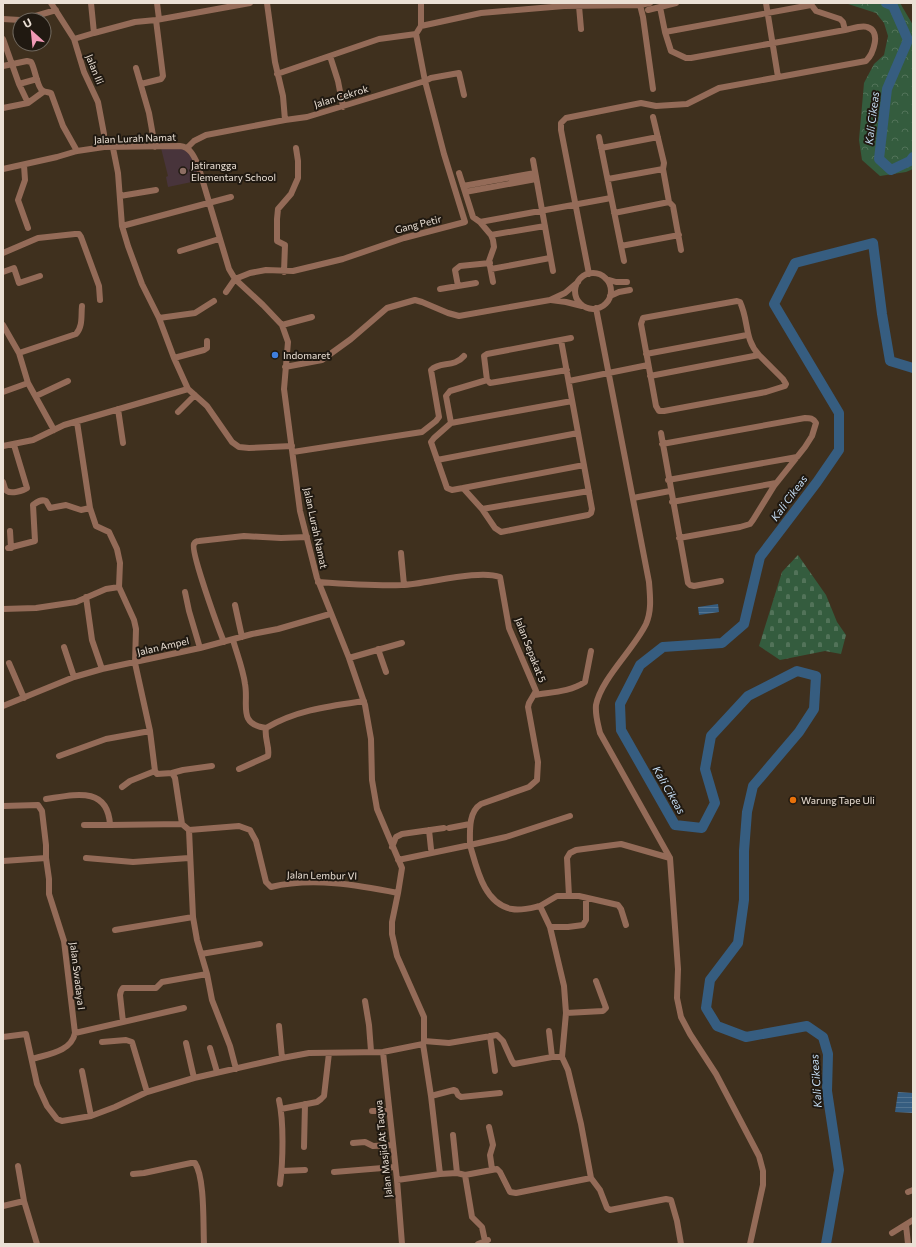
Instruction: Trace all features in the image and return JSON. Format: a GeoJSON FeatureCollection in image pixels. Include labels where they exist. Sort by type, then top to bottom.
{"type":"FeatureCollection","features":[{"type":"Feature","properties":{"kind":"street","name":"Jalan Ili"},"geometry":{"type":"LineString","coordinates":[[51,3],[74,39],[84,72],[98,102],[104,134],[104,147]]}},
{"type":"Feature","properties":{"kind":"street"},"geometry":{"type":"LineString","coordinates":[[91,3],[94,33]]}},
{"type":"Feature","properties":{"kind":"street"},"geometry":{"type":"LineString","coordinates":[[141,84],[163,76],[157,20],[157,3]]}},
{"type":"Feature","properties":{"kind":"street"},"geometry":{"type":"LineString","coordinates":[[74,39],[135,22],[157,20],[250,3]]}},
{"type":"Feature","properties":{"kind":"street"},"geometry":{"type":"LineString","coordinates":[[267,3],[277,74],[283,96],[285,120]]}},
{"type":"Feature","properties":{"kind":"street"},"geometry":{"type":"LineString","coordinates":[[421,3],[421,26],[416,34],[425,81]]}},
{"type":"Feature","properties":{"kind":"street"},"geometry":{"type":"LineString","coordinates":[[421,26],[481,13],[564,4],[640,5],[650,3]]}},
{"type":"Feature","properties":{"kind":"street"},"geometry":{"type":"LineString","coordinates":[[648,10],[676,3]]}},
{"type":"Feature","properties":{"kind":"street"},"geometry":{"type":"LineString","coordinates":[[766,3],[778,77]]}},
{"type":"Feature","properties":{"kind":"street"},"geometry":{"type":"LineString","coordinates":[[665,32],[810,4],[816,11],[840,19],[843,22],[845,30]]}},
{"type":"Feature","properties":{"kind":"street"},"geometry":{"type":"LineString","coordinates":[[579,5],[581,29]]}},
{"type":"Feature","properties":{"kind":"street"},"geometry":{"type":"LineString","coordinates":[[640,5],[643,16],[653,89]]}},
{"type":"Feature","properties":{"kind":"street"},"geometry":{"type":"LineString","coordinates":[[589,274],[561,130],[561,123],[566,118],[641,103],[656,106],[687,104],[719,88],[866,61],[870,57],[874,44],[874,33],[872,30],[863,27],[773,44],[686,58],[671,51],[665,32],[660,7]]}},
{"type":"Feature","properties":{"kind":"street"},"geometry":{"type":"LineString","coordinates":[[49,12],[56,10]]}},
{"type":"Feature","properties":{"kind":"street"},"geometry":{"type":"LineString","coordinates":[[277,74],[379,39],[416,34]]}},
{"type":"Feature","properties":{"kind":"street"},"geometry":{"type":"LineString","coordinates":[[3,39],[19,84],[28,103]]}},
{"type":"Feature","properties":{"kind":"street"},"geometry":{"type":"LineString","coordinates":[[330,56],[338,81],[343,107]]}},
{"type":"Feature","properties":{"kind":"street"},"geometry":{"type":"LineString","coordinates":[[3,66],[27,61],[31,62],[39,88],[43,92],[51,93],[63,126],[77,152]]}},
{"type":"Feature","properties":{"kind":"street"},"geometry":{"type":"LineString","coordinates":[[136,68],[150,118],[154,147]]}},
{"type":"Feature","properties":{"kind":"street","name":"Jalan Cekrok"},"geometry":{"type":"LineString","coordinates":[[187,148],[194,141],[206,135],[285,120],[307,118],[431,78],[459,73],[464,94]]}},
{"type":"Feature","properties":{"kind":"street"},"geometry":{"type":"LineString","coordinates":[[19,84],[37,79]]}},
{"type":"Feature","properties":{"kind":"street","name":"Gang Petir"},"geometry":{"type":"LineString","coordinates":[[235,279],[258,271],[284,272],[343,259],[404,238],[465,222],[444,154],[425,81]]}},
{"type":"Feature","properties":{"kind":"street"},"geometry":{"type":"LineString","coordinates":[[3,108],[28,103],[43,92]]}},
{"type":"Feature","properties":{"kind":"street"},"geometry":{"type":"LineString","coordinates":[[653,117],[664,163],[663,169],[669,202],[673,206],[681,250]]}},
{"type":"Feature","properties":{"kind":"street"},"geometry":{"type":"LineString","coordinates":[[599,137],[624,261]]}},
{"type":"Feature","properties":{"kind":"street"},"geometry":{"type":"LineString","coordinates":[[601,148],[658,137]]}},
{"type":"Feature","properties":{"kind":"street","name":"Jalan Lurah Namat"},"geometry":{"type":"LineString","coordinates":[[3,169],[104,147],[180,146],[187,148],[192,153],[198,165],[225,260],[235,279],[282,325],[288,342],[284,389],[300,511],[318,582],[349,658],[364,701],[371,739],[372,780],[376,802],[392,847],[402,868],[392,922],[392,934],[397,956],[424,1017],[424,1042],[440,1174]]}},
{"type":"Feature","properties":{"kind":"street"},"geometry":{"type":"LineString","coordinates":[[113,148],[118,173],[122,226],[142,284],[159,318],[174,358],[188,389],[207,406],[232,442],[239,447],[292,449],[422,432],[439,417],[431,370],[434,367],[456,363],[464,356]]}},
{"type":"Feature","properties":{"kind":"street"},"geometry":{"type":"LineString","coordinates":[[284,272],[285,245],[277,241],[277,219],[278,209],[291,194],[298,178],[296,148]]}},
{"type":"Feature","properties":{"kind":"street"},"geometry":{"type":"LineString","coordinates":[[533,160],[553,271]]}},
{"type":"Feature","properties":{"kind":"street"},"geometry":{"type":"LineString","coordinates":[[24,165],[25,180],[18,200],[28,228]]}},
{"type":"Feature","properties":{"kind":"street"},"geometry":{"type":"LineString","coordinates":[[608,179],[663,169]]}},
{"type":"Feature","properties":{"kind":"street"},"geometry":{"type":"LineString","coordinates":[[460,173],[473,217],[480,222],[491,235],[494,247],[490,266],[493,282]]}},
{"type":"Feature","properties":{"kind":"street"},"geometry":{"type":"LineString","coordinates":[[464,189],[536,176]]}},
{"type":"Feature","properties":{"kind":"street"},"geometry":{"type":"LineString","coordinates":[[120,196],[156,190]]}},
{"type":"Feature","properties":{"kind":"street"},"geometry":{"type":"LineString","coordinates":[[122,226],[231,197]]}},
{"type":"Feature","properties":{"kind":"street"},"geometry":{"type":"LineString","coordinates":[[480,222],[611,198]]}},
{"type":"Feature","properties":{"kind":"street"},"geometry":{"type":"LineString","coordinates":[[614,213],[669,202]]}},
{"type":"Feature","properties":{"kind":"street"},"geometry":{"type":"LineString","coordinates":[[491,235],[545,226]]}},
{"type":"Feature","properties":{"kind":"street"},"geometry":{"type":"LineString","coordinates":[[3,253],[42,237],[79,234],[82,237],[99,286],[100,300]]}},
{"type":"Feature","properties":{"kind":"street"},"geometry":{"type":"LineString","coordinates":[[621,246],[679,236]]}},
{"type":"Feature","properties":{"kind":"street"},"geometry":{"type":"LineString","coordinates":[[180,251],[219,238]]}},
{"type":"Feature","properties":{"kind":"street"},"geometry":{"type":"LineString","coordinates":[[458,286],[456,270],[460,266],[490,266],[550,258]]}},
{"type":"Feature","properties":{"kind":"street"},"geometry":{"type":"LineString","coordinates":[[3,272],[14,268],[19,284],[40,276]]}},
{"type":"Feature","properties":{"kind":"street"},"geometry":{"type":"LineString","coordinates":[[286,367],[322,360],[351,339],[387,308],[415,300],[459,316],[550,300],[565,293],[582,277],[589,274],[601,275],[606,279],[611,290],[607,302],[596,308],[589,309],[566,302],[550,300]]}},
{"type":"Feature","properties":{"kind":"street"},"geometry":{"type":"LineString","coordinates":[[226,292],[235,279]]}},
{"type":"Feature","properties":{"kind":"street"},"geometry":{"type":"LineString","coordinates":[[606,279],[616,282],[626,282]]}},
{"type":"Feature","properties":{"kind":"street"},"geometry":{"type":"LineString","coordinates":[[578,282],[575,288],[575,295],[583,306]]}},
{"type":"Feature","properties":{"kind":"street"},"geometry":{"type":"LineString","coordinates":[[440,289],[476,283]]}},
{"type":"Feature","properties":{"kind":"street"},"geometry":{"type":"LineString","coordinates":[[610,296],[619,292],[630,290]]}},
{"type":"Feature","properties":{"kind":"street"},"geometry":{"type":"LineString","coordinates":[[159,318],[195,313],[214,301]]}},
{"type":"Feature","properties":{"kind":"street"},"geometry":{"type":"LineString","coordinates":[[736,301],[740,302],[742,306],[747,335],[754,349],[783,380],[786,384],[785,386],[740,397],[660,411],[656,406],[641,319],[644,317],[736,301]]}},
{"type":"Feature","properties":{"kind":"street"},"geometry":{"type":"LineString","coordinates":[[19,353],[76,334],[79,331],[82,306]]}},
{"type":"Feature","properties":{"kind":"street"},"geometry":{"type":"LineString","coordinates":[[596,308],[649,582],[651,605],[646,624],[603,688],[596,704],[596,714],[600,733],[670,858],[678,969],[677,998],[681,1017],[690,1034],[716,1074],[759,1156],[763,1171],[763,1185],[750,1244]]}},
{"type":"Feature","properties":{"kind":"street"},"geometry":{"type":"LineString","coordinates":[[282,325],[312,317]]}},
{"type":"Feature","properties":{"kind":"street"},"geometry":{"type":"LineString","coordinates":[[3,325],[19,353],[28,383],[54,430]]}},
{"type":"Feature","properties":{"kind":"street"},"geometry":{"type":"LineString","coordinates":[[646,354],[747,335]]}},
{"type":"Feature","properties":{"kind":"street"},"geometry":{"type":"LineString","coordinates":[[567,370],[490,384],[487,380],[484,356],[487,354],[572,338]]}},
{"type":"Feature","properties":{"kind":"street"},"geometry":{"type":"LineString","coordinates":[[463,488],[482,509],[495,528],[501,532],[588,515],[591,513],[592,509],[589,491],[561,340]]}},
{"type":"Feature","properties":{"kind":"street"},"geometry":{"type":"LineString","coordinates":[[174,358],[204,350],[207,348],[207,341]]}},
{"type":"Feature","properties":{"kind":"street"},"geometry":{"type":"LineString","coordinates":[[650,376],[759,355]]}},
{"type":"Feature","properties":{"kind":"street"},"geometry":{"type":"LineString","coordinates":[[569,381],[648,365]]}},
{"type":"Feature","properties":{"kind":"street"},"geometry":{"type":"LineString","coordinates":[[451,423],[446,396],[448,393],[450,391],[487,380]]}},
{"type":"Feature","properties":{"kind":"street"},"geometry":{"type":"LineString","coordinates":[[36,396],[68,381]]}},
{"type":"Feature","properties":{"kind":"street"},"geometry":{"type":"LineString","coordinates":[[3,392],[28,383]]}},
{"type":"Feature","properties":{"kind":"street"},"geometry":{"type":"LineString","coordinates":[[3,446],[33,440],[64,426],[188,389]]}},
{"type":"Feature","properties":{"kind":"street"},"geometry":{"type":"LineString","coordinates":[[178,412],[195,395]]}},
{"type":"Feature","properties":{"kind":"street"},"geometry":{"type":"LineString","coordinates":[[572,401],[451,423],[431,442],[447,488],[452,490],[584,465]]}},
{"type":"Feature","properties":{"kind":"street"},"geometry":{"type":"LineString","coordinates":[[118,409],[123,443]]}},
{"type":"Feature","properties":{"kind":"street"},"geometry":{"type":"LineString","coordinates":[[662,444],[805,418],[811,418],[816,423],[812,436],[776,483],[750,524],[679,538]]}},
{"type":"Feature","properties":{"kind":"street"},"geometry":{"type":"LineString","coordinates":[[77,422],[90,508],[96,526],[109,532],[117,550],[120,563],[119,587],[135,624],[135,663],[150,731],[155,771],[157,774],[172,773],[212,766]]}},
{"type":"Feature","properties":{"kind":"street"},"geometry":{"type":"LineString","coordinates":[[437,460],[578,433]]}},
{"type":"Feature","properties":{"kind":"street"},"geometry":{"type":"LineString","coordinates":[[661,433],[668,480],[688,582],[690,585],[720,580]]}},
{"type":"Feature","properties":{"kind":"street"},"geometry":{"type":"LineString","coordinates":[[3,482],[7,491],[9,492],[24,490],[26,488],[14,445]]}},
{"type":"Feature","properties":{"kind":"street"},"geometry":{"type":"LineString","coordinates":[[668,480],[797,457]]}},
{"type":"Feature","properties":{"kind":"street"},"geometry":{"type":"LineString","coordinates":[[672,502],[776,483]]}},
{"type":"Feature","properties":{"kind":"street"},"geometry":{"type":"LineString","coordinates":[[633,498],[670,490]]}},
{"type":"Feature","properties":{"kind":"street"},"geometry":{"type":"LineString","coordinates":[[482,509],[589,491]]}},
{"type":"Feature","properties":{"kind":"street"},"geometry":{"type":"LineString","coordinates":[[10,531],[10,548],[35,540],[33,505],[43,500],[46,500],[50,508],[66,505],[81,510],[90,508]]}},
{"type":"Feature","properties":{"kind":"street"},"geometry":{"type":"LineString","coordinates":[[224,642],[195,557],[194,543],[235,536],[307,537]]}},
{"type":"Feature","properties":{"kind":"street"},"geometry":{"type":"LineString","coordinates":[[401,553],[404,585]]}},
{"type":"Feature","properties":{"kind":"street","name":"Jalan Sepakat 5"},"geometry":{"type":"LineString","coordinates":[[318,582],[369,586],[404,585],[478,575],[493,574],[500,576],[509,628],[536,691],[528,707],[538,762],[536,780],[529,787],[476,807],[470,824],[470,845],[476,865],[487,891],[495,902],[504,907],[514,909],[540,906]]}},
{"type":"Feature","properties":{"kind":"street"},"geometry":{"type":"LineString","coordinates":[[3,609],[36,608],[76,602],[106,589],[119,587]]}},
{"type":"Feature","properties":{"kind":"street"},"geometry":{"type":"LineString","coordinates":[[185,592],[200,648]]}},
{"type":"Feature","properties":{"kind":"street"},"geometry":{"type":"LineString","coordinates":[[86,597],[92,640],[102,669]]}},
{"type":"Feature","properties":{"kind":"street"},"geometry":{"type":"LineString","coordinates":[[235,605],[242,637]]}},
{"type":"Feature","properties":{"kind":"street","name":"Jalan Ampel"},"geometry":{"type":"LineString","coordinates":[[3,706],[74,677],[102,669],[200,648],[278,629],[330,614]]}},
{"type":"Feature","properties":{"kind":"street"},"geometry":{"type":"LineString","coordinates":[[233,640],[246,685],[245,705],[247,715],[256,727],[266,728],[276,722],[322,707],[364,701]]}},
{"type":"Feature","properties":{"kind":"street"},"geometry":{"type":"LineString","coordinates":[[349,658],[402,643]]}},
{"type":"Feature","properties":{"kind":"street"},"geometry":{"type":"LineString","coordinates":[[64,648],[74,677]]}},
{"type":"Feature","properties":{"kind":"street"},"geometry":{"type":"LineString","coordinates":[[378,649],[386,672]]}},
{"type":"Feature","properties":{"kind":"street"},"geometry":{"type":"LineString","coordinates":[[534,694],[578,687],[584,682],[592,651]]}},
{"type":"Feature","properties":{"kind":"street"},"geometry":{"type":"LineString","coordinates":[[9,663],[24,698]]}},
{"type":"Feature","properties":{"kind":"street"},"geometry":{"type":"LineString","coordinates":[[239,769],[268,756],[269,752],[265,733],[266,728]]}},
{"type":"Feature","properties":{"kind":"street"},"geometry":{"type":"LineString","coordinates":[[59,756],[106,739],[150,731]]}},
{"type":"Feature","properties":{"kind":"street"},"geometry":{"type":"LineString","coordinates":[[122,786],[130,781],[155,771]]}},
{"type":"Feature","properties":{"kind":"street"},"geometry":{"type":"LineString","coordinates":[[172,773],[175,778],[182,824],[189,830],[189,858],[193,917],[212,1000],[230,1046],[236,1069]]}},
{"type":"Feature","properties":{"kind":"street"},"geometry":{"type":"LineString","coordinates":[[46,799],[82,794],[93,796],[107,810],[110,825]]}},
{"type":"Feature","properties":{"kind":"street","name":"Jalan Swadaya I"},"geometry":{"type":"LineString","coordinates":[[3,806],[38,805],[41,807],[46,845],[49,894],[64,941],[75,1033]]}},
{"type":"Feature","properties":{"kind":"street"},"geometry":{"type":"LineString","coordinates":[[398,860],[506,837],[570,816]]}},
{"type":"Feature","properties":{"kind":"street"},"geometry":{"type":"LineString","coordinates":[[84,825],[182,824]]}},
{"type":"Feature","properties":{"kind":"street"},"geometry":{"type":"LineString","coordinates":[[392,847],[396,837],[399,835],[470,824]]}},
{"type":"Feature","properties":{"kind":"street","name":"Jalan Lembur VI"},"geometry":{"type":"LineString","coordinates":[[189,830],[239,826],[250,830],[256,841],[266,882],[271,887],[286,884],[306,883],[358,885],[398,893]]}},
{"type":"Feature","properties":{"kind":"street"},"geometry":{"type":"LineString","coordinates":[[429,830],[431,849]]}},
{"type":"Feature","properties":{"kind":"street"},"geometry":{"type":"LineString","coordinates":[[569,896],[567,858],[570,853],[576,850],[621,844],[670,858]]}},
{"type":"Feature","properties":{"kind":"street"},"geometry":{"type":"LineString","coordinates":[[3,861],[46,858]]}},
{"type":"Feature","properties":{"kind":"street"},"geometry":{"type":"LineString","coordinates":[[86,858],[133,862],[189,858]]}},
{"type":"Feature","properties":{"kind":"street"},"geometry":{"type":"LineString","coordinates":[[626,925],[621,909],[618,905],[586,898],[557,896],[540,906],[550,927],[564,986],[566,1013],[562,1057],[568,1070],[581,1124],[591,1178],[600,1190],[607,1208],[610,1210],[666,1199],[671,1200],[681,1244]]}},
{"type":"Feature","properties":{"kind":"street"},"geometry":{"type":"LineString","coordinates":[[550,927],[583,925],[586,920],[586,898]]}},
{"type":"Feature","properties":{"kind":"street"},"geometry":{"type":"LineString","coordinates":[[115,930],[193,917]]}},
{"type":"Feature","properties":{"kind":"street"},"geometry":{"type":"LineString","coordinates":[[201,954],[260,944]]}},
{"type":"Feature","properties":{"kind":"street"},"geometry":{"type":"LineString","coordinates":[[123,1022],[120,995],[123,988],[156,987],[161,982],[207,974]]}},
{"type":"Feature","properties":{"kind":"street"},"geometry":{"type":"LineString","coordinates":[[566,1013],[603,1011],[606,1008],[596,981]]}},
{"type":"Feature","properties":{"kind":"street"},"geometry":{"type":"LineString","coordinates":[[365,1001],[371,1052]]}},
{"type":"Feature","properties":{"kind":"street"},"geometry":{"type":"LineString","coordinates":[[32,1059],[65,1049],[74,1041],[75,1033],[184,1008]]}},
{"type":"Feature","properties":{"kind":"street"},"geometry":{"type":"LineString","coordinates":[[279,1026],[282,1058]]}},
{"type":"Feature","properties":{"kind":"street"},"geometry":{"type":"LineString","coordinates":[[549,1031],[552,1057]]}},
{"type":"Feature","properties":{"kind":"street"},"geometry":{"type":"LineString","coordinates":[[3,1037],[26,1034],[37,1084],[47,1106],[56,1119],[62,1121],[91,1116],[148,1092],[194,1078],[309,1053],[383,1052],[424,1042],[449,1043],[497,1035],[500,1036],[514,1064],[552,1057],[562,1057]]}},
{"type":"Feature","properties":{"kind":"street"},"geometry":{"type":"LineString","coordinates":[[490,1036],[495,1071]]}},
{"type":"Feature","properties":{"kind":"street"},"geometry":{"type":"LineString","coordinates":[[102,1042],[132,1041],[148,1092]]}},
{"type":"Feature","properties":{"kind":"street"},"geometry":{"type":"LineString","coordinates":[[186,1043],[194,1078]]}},
{"type":"Feature","properties":{"kind":"street"},"geometry":{"type":"LineString","coordinates":[[210,1048],[217,1072]]}},
{"type":"Feature","properties":{"kind":"street","name":"Jalan Masjid At Taqwa"},"geometry":{"type":"LineString","coordinates":[[383,1052],[397,1180],[402,1244]]}},
{"type":"Feature","properties":{"kind":"street"},"geometry":{"type":"LineString","coordinates":[[281,1109],[317,1102],[324,1096],[329,1053]]}},
{"type":"Feature","properties":{"kind":"street"},"geometry":{"type":"LineString","coordinates":[[82,1072],[91,1116]]}},
{"type":"Feature","properties":{"kind":"street"},"geometry":{"type":"LineString","coordinates":[[431,1096],[454,1090],[461,1097],[500,1092]]}},
{"type":"Feature","properties":{"kind":"street"},"geometry":{"type":"LineString","coordinates":[[279,1100],[281,1109],[282,1171],[280,1184]]}},
{"type":"Feature","properties":{"kind":"street"},"geometry":{"type":"LineString","coordinates":[[304,1147],[305,1104]]}},
{"type":"Feature","properties":{"kind":"street"},"geometry":{"type":"LineString","coordinates":[[372,1111],[389,1111]]}},
{"type":"Feature","properties":{"kind":"street"},"geometry":{"type":"LineString","coordinates":[[489,1127],[493,1146],[490,1155],[492,1169]]}},
{"type":"Feature","properties":{"kind":"street"},"geometry":{"type":"LineString","coordinates":[[453,1135],[457,1173]]}},
{"type":"Feature","properties":{"kind":"street"},"geometry":{"type":"LineString","coordinates":[[353,1143],[365,1142],[373,1146],[393,1145]]}},
{"type":"Feature","properties":{"kind":"street"},"geometry":{"type":"LineString","coordinates":[[133,1174],[195,1163],[198,1167],[202,1186],[204,1244]]}},
{"type":"Feature","properties":{"kind":"street"},"geometry":{"type":"LineString","coordinates":[[18,1166],[24,1201],[37,1244]]}},
{"type":"Feature","properties":{"kind":"street"},"geometry":{"type":"LineString","coordinates":[[334,1172],[395,1167]]}},
{"type":"Feature","properties":{"kind":"street"},"geometry":{"type":"LineString","coordinates":[[397,1180],[440,1174],[457,1173],[465,1175],[497,1169],[510,1192],[513,1193],[591,1178]]}},
{"type":"Feature","properties":{"kind":"street"},"geometry":{"type":"LineString","coordinates":[[282,1171],[305,1170]]}},
{"type":"Feature","properties":{"kind":"street"},"geometry":{"type":"LineString","coordinates":[[465,1175],[472,1217],[482,1227],[484,1242]]}},
{"type":"Feature","properties":{"kind":"street"},"geometry":{"type":"LineString","coordinates":[[3,1206],[24,1201]]}},
{"type":"Feature","properties":{"kind":"street"},"geometry":{"type":"LineString","coordinates":[[892,1233],[913,1220]]}},
{"type":"Feature","properties":{"kind":"street"},"geometry":{"type":"LineString","coordinates":[[906,1225],[908,1244]]}},
{"type":"Feature","properties":{"kind":"shaded area","name":"Jatirangga Elementary School"},"geometry":{"type":"Polygon","coordinates":[[[161,148],[183,148],[192,156],[201,180],[168,187],[166,177],[168,176],[161,148]]]}},
{"type":"Feature","properties":{"kind":"green space"},"geometry":{"type":"Polygon","coordinates":[[[845,3],[900,3],[913,25],[913,169],[906,172],[880,176],[862,160],[859,140],[864,83],[874,64],[884,55],[888,36],[884,23],[876,13],[845,3]]]}},
{"type":"Feature","properties":{"kind":"green space"},"geometry":{"type":"Polygon","coordinates":[[[798,555],[826,595],[837,622],[846,635],[841,654],[825,651],[780,660],[759,646],[782,572],[798,555]]]}},
{"type":"Feature","properties":{"kind":"water"},"geometry":{"type":"Polygon","coordinates":[[[718,604],[719,612],[699,615],[698,607],[718,604]]]}},
{"type":"Feature","properties":{"kind":"water"},"geometry":{"type":"Polygon","coordinates":[[[898,1092],[913,1093],[913,1113],[895,1112],[898,1092]]]}},
{"type":"Feature","properties":{"kind":"waterway","name":"Kali Cikeas"},"geometry":{"type":"LineString","coordinates":[[886,3],[893,6],[908,40],[887,89],[879,159],[891,170],[910,161],[913,157]]}},
{"type":"Feature","properties":{"kind":"waterway","name":"Kali Cikeas"},"geometry":{"type":"LineString","coordinates":[[826,1244],[839,1170],[827,1091],[828,1054],[823,1037],[807,1026],[746,1037],[717,1026],[706,1008],[710,980],[738,943],[744,900],[744,851],[747,812],[753,786],[799,732],[814,709],[816,676],[797,671],[748,696],[711,736],[705,769],[715,803],[702,828],[675,825],[621,730],[620,704],[640,665],[663,647],[722,643],[744,624],[760,557],[817,482],[839,450],[839,413],[774,304],[795,263],[873,243],[882,314],[890,361],[913,368]]}},
{"type":"Feature","properties":{"kind":"place","name":"Jatirangga Elementary School"},"geometry":{"type":"Point","coordinates":[183,171]}},
{"type":"Feature","properties":{"kind":"place","name":"Indomaret"},"geometry":{"type":"Point","coordinates":[275,355]}},
{"type":"Feature","properties":{"kind":"place","name":"Warung Tape Uli"},"geometry":{"type":"Point","coordinates":[793,800]}}]}
